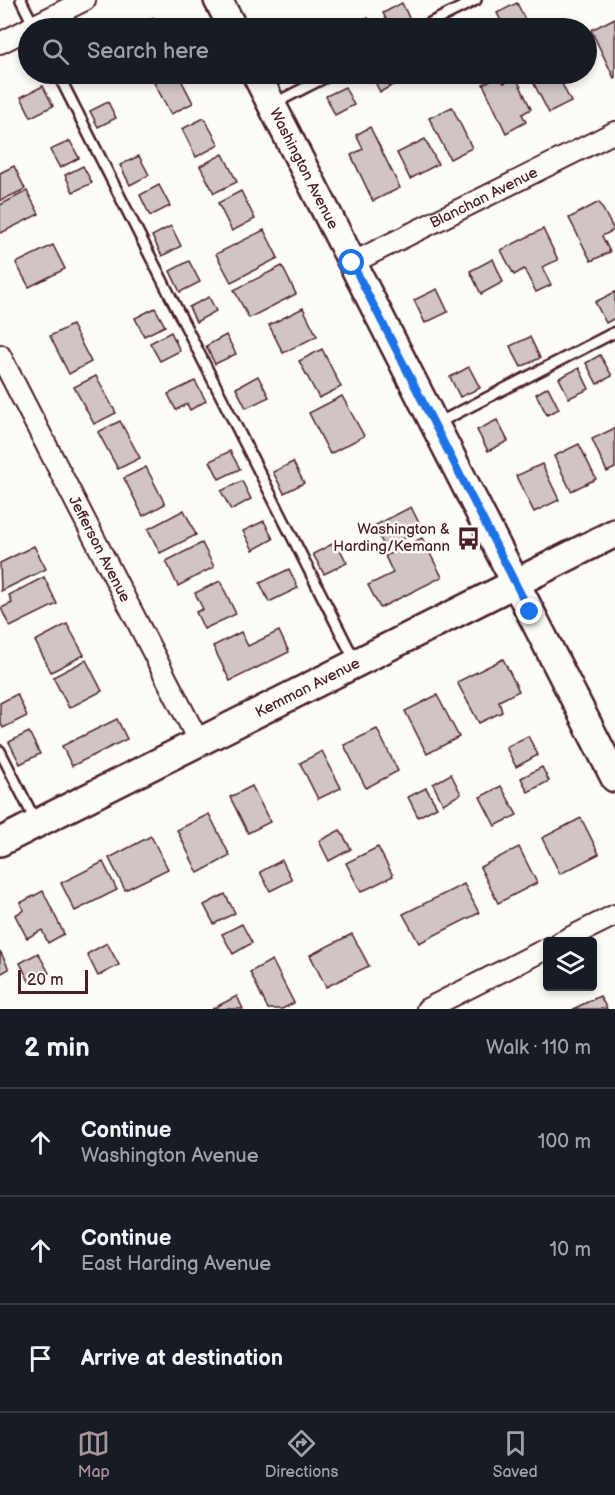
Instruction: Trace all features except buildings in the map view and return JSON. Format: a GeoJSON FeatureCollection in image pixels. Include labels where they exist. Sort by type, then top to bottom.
{"type":"FeatureCollection","features":[{"type":"Feature","properties":{"kind":"street"},"geometry":{"type":"LineString","coordinates":[[51,18],[85,0]]}},
{"type":"Feature","properties":{"kind":"street"},"geometry":{"type":"LineString","coordinates":[[218,0],[228,18]]}},
{"type":"Feature","properties":{"kind":"street"},"geometry":{"type":"LineString","coordinates":[[0,43],[18,35]]}},
{"type":"Feature","properties":{"kind":"street","name":"Washington Avenue"},"geometry":{"type":"LineString","coordinates":[[261,84],[615,778]]}},
{"type":"Feature","properties":{"kind":"street","name":"Blanchan Avenue"},"geometry":{"type":"LineString","coordinates":[[352,263],[615,132]]}},
{"type":"Feature","properties":{"kind":"street","name":"Jefferson Avenue"},"geometry":{"type":"LineString","coordinates":[[0,355],[199,742]]}},
{"type":"Feature","properties":{"kind":"street","name":"Kemman Avenue"},"geometry":{"type":"LineString","coordinates":[[0,842],[615,533]]}},
{"type":"Feature","properties":{"kind":"street"},"geometry":{"type":"LineString","coordinates":[[571,937],[615,915]]}},
{"type":"Feature","properties":{"kind":"street"},"geometry":{"type":"LineString","coordinates":[[427,1009],[543,951]]}},
{"type":"Feature","properties":{"kind":"lane"},"geometry":{"type":"LineString","coordinates":[[21,0],[28,18]]}},
{"type":"Feature","properties":{"kind":"lane"},"geometry":{"type":"LineString","coordinates":[[440,18],[476,0]]}},
{"type":"Feature","properties":{"kind":"lane"},"geometry":{"type":"LineString","coordinates":[[63,84],[357,663]]}},
{"type":"Feature","properties":{"kind":"lane"},"geometry":{"type":"LineString","coordinates":[[272,104],[312,84]]}},
{"type":"Feature","properties":{"kind":"lane"},"geometry":{"type":"LineString","coordinates":[[434,424],[615,332]]}},
{"type":"Feature","properties":{"kind":"lane"},"geometry":{"type":"LineString","coordinates":[[0,751],[37,824]]}},
{"type":"Feature","properties":{"kind":"place","name":"Washington & Harding/Kemann"},"geometry":{"type":"Point","coordinates":[468,538]}},
{"type":"Feature","properties":{"kind":"route"},"geometry":{"type":"LineString","coordinates":[[352,263],[530,612]]}}]}
